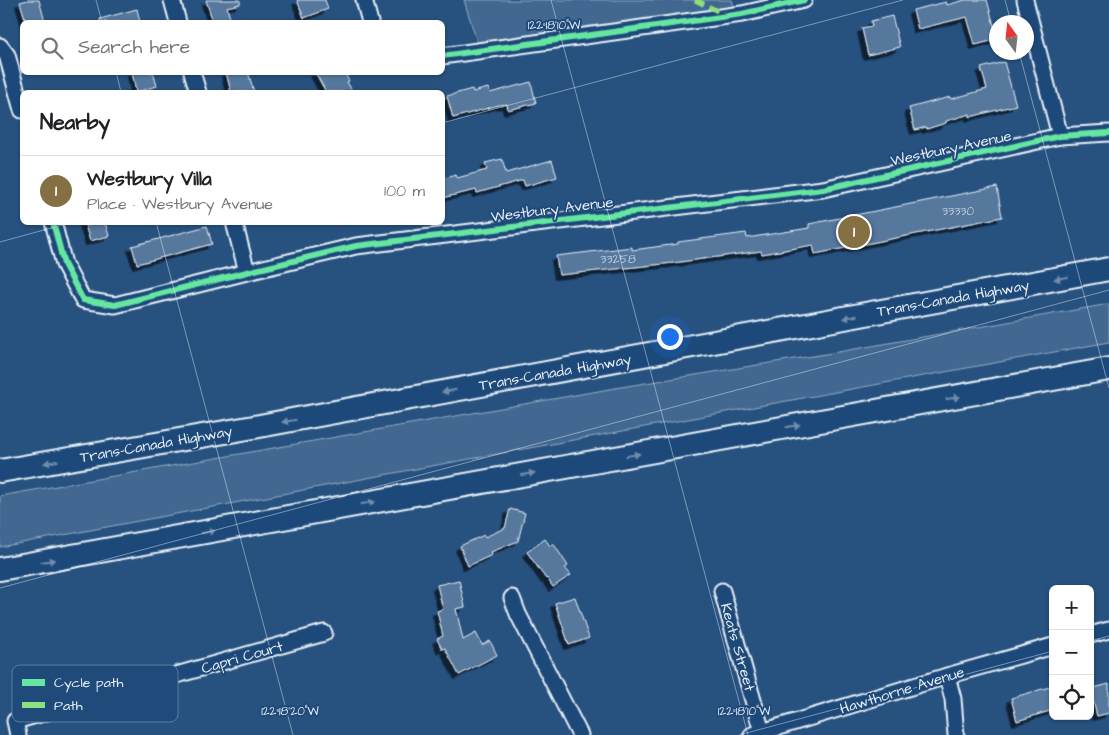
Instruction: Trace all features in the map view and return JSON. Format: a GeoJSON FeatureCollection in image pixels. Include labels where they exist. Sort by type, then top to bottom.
{"type":"FeatureCollection","features":[{"type":"Feature","properties":{"kind":"highway","name":"Trans-Canada Highway"},"geometry":{"type":"LineString","coordinates":[[0,471],[264,425],[1109,269]]}},
{"type":"Feature","properties":{"kind":"highway"},"geometry":{"type":"LineString","coordinates":[[0,569],[1109,369]]}},
{"type":"Feature","properties":{"kind":"highway"},"geometry":{"type":"LineString","coordinates":[[1048,380],[1109,373]]}},
{"type":"Feature","properties":{"kind":"street"},"geometry":{"type":"LineString","coordinates":[[172,0],[177,20]]}},
{"type":"Feature","properties":{"kind":"street"},"geometry":{"type":"LineString","coordinates":[[364,0],[369,20]]}},
{"type":"Feature","properties":{"kind":"street"},"geometry":{"type":"LineString","coordinates":[[445,56],[736,15],[804,0]]}},
{"type":"Feature","properties":{"kind":"street"},"geometry":{"type":"LineString","coordinates":[[1025,0],[1060,136]]}},
{"type":"Feature","properties":{"kind":"street"},"geometry":{"type":"LineString","coordinates":[[0,46],[7,55],[20,103]]}},
{"type":"Feature","properties":{"kind":"street"},"geometry":{"type":"LineString","coordinates":[[193,75],[197,90]]}},
{"type":"Feature","properties":{"kind":"street","name":"Westbury Avenue"},"geometry":{"type":"LineString","coordinates":[[54,225],[64,264],[84,300],[115,305],[356,246],[823,189],[1060,136],[1109,133]]}},
{"type":"Feature","properties":{"kind":"street"},"geometry":{"type":"LineString","coordinates":[[235,225],[247,272]]}},
{"type":"Feature","properties":{"kind":"street","name":"Keats Street"},"geometry":{"type":"LineString","coordinates":[[722,591],[757,733]]}},
{"type":"Feature","properties":{"kind":"street"},"geometry":{"type":"LineString","coordinates":[[512,598],[518,614],[580,735]]}},
{"type":"Feature","properties":{"kind":"street"},"geometry":{"type":"LineString","coordinates":[[1094,634],[1109,630]]}},
{"type":"Feature","properties":{"kind":"street","name":"Capri Court"},"geometry":{"type":"LineString","coordinates":[[178,678],[324,633]]}},
{"type":"Feature","properties":{"kind":"street","name":"Hawthorne Avenue"},"geometry":{"type":"LineString","coordinates":[[757,733],[1049,647]]}},
{"type":"Feature","properties":{"kind":"street"},"geometry":{"type":"LineString","coordinates":[[947,676],[953,699],[956,735]]}},
{"type":"Feature","properties":{"kind":"street","name":"Capri Court"},"geometry":{"type":"LineString","coordinates":[[17,728],[36,722]]}},
{"type":"Feature","properties":{"kind":"shaded area"},"geometry":{"type":"Polygon","coordinates":[[[464,0],[732,0],[734,7],[477,42],[464,0]]]}},
{"type":"Feature","properties":{"kind":"shaded area"},"geometry":{"type":"Polygon","coordinates":[[[1109,304],[1109,342],[0,547],[0,496],[1109,304]]]}},
{"type":"Feature","properties":{"kind":"building"},"geometry":{"type":"Polygon","coordinates":[[[39,0],[44,20],[25,20],[20,2],[39,0]]]}},
{"type":"Feature","properties":{"kind":"building"},"geometry":{"type":"Polygon","coordinates":[[[206,0],[240,0],[240,4],[227,7],[230,20],[212,20],[206,0]]]}},
{"type":"Feature","properties":{"kind":"building"},"geometry":{"type":"Polygon","coordinates":[[[297,0],[325,0],[328,9],[304,18],[297,0]]]}},
{"type":"Feature","properties":{"kind":"building"},"geometry":{"type":"Polygon","coordinates":[[[965,0],[987,0],[991,15],[989,15],[989,42],[975,45],[967,17],[918,29],[913,10],[946,2],[947,5],[965,0]]]}},
{"type":"Feature","properties":{"kind":"building"},"geometry":{"type":"Polygon","coordinates":[[[137,9],[140,20],[100,20],[137,9]]]}},
{"type":"Feature","properties":{"kind":"building"},"geometry":{"type":"Polygon","coordinates":[[[892,16],[900,47],[868,55],[862,28],[872,26],[871,21],[892,16]]]}},
{"type":"Feature","properties":{"kind":"building"},"geometry":{"type":"Polygon","coordinates":[[[1004,62],[1016,105],[970,117],[970,114],[927,129],[926,127],[915,130],[909,108],[987,89],[981,68],[1004,62]]]}},
{"type":"Feature","properties":{"kind":"building"},"geometry":{"type":"Polygon","coordinates":[[[133,75],[154,75],[157,86],[136,90],[133,75]]]}},
{"type":"Feature","properties":{"kind":"building"},"geometry":{"type":"Polygon","coordinates":[[[227,75],[249,75],[253,90],[230,90],[227,75]]]}},
{"type":"Feature","properties":{"kind":"building"},"geometry":{"type":"Polygon","coordinates":[[[317,75],[346,75],[352,90],[325,90],[317,75]]]}},
{"type":"Feature","properties":{"kind":"building"},"geometry":{"type":"Polygon","coordinates":[[[531,82],[536,103],[508,110],[507,104],[499,105],[453,118],[447,96],[472,89],[473,92],[488,88],[490,93],[531,82]]]}},
{"type":"Feature","properties":{"kind":"building"},"geometry":{"type":"Polygon","coordinates":[[[502,159],[506,173],[552,160],[557,177],[525,186],[523,180],[477,193],[476,190],[445,197],[445,178],[456,175],[457,178],[487,170],[485,163],[502,159]]]}},
{"type":"Feature","properties":{"kind":"building"},"geometry":{"type":"Polygon","coordinates":[[[997,187],[1002,217],[815,254],[813,245],[762,254],[761,251],[673,263],[559,275],[556,256],[632,247],[632,250],[746,233],[747,238],[809,228],[809,224],[997,187]]]}},
{"type":"Feature","properties":{"kind":"building"},"geometry":{"type":"Polygon","coordinates":[[[85,225],[106,225],[109,236],[90,241],[85,225]]]}},
{"type":"Feature","properties":{"kind":"building"},"geometry":{"type":"Polygon","coordinates":[[[207,226],[212,244],[137,264],[132,246],[207,226]]]}},
{"type":"Feature","properties":{"kind":"building"},"geometry":{"type":"Polygon","coordinates":[[[510,509],[525,513],[518,541],[491,552],[492,555],[468,566],[460,546],[505,528],[510,509]]]}},
{"type":"Feature","properties":{"kind":"building"},"geometry":{"type":"Polygon","coordinates":[[[545,539],[550,546],[553,543],[568,566],[565,568],[571,575],[553,587],[527,552],[545,539]]]}},
{"type":"Feature","properties":{"kind":"building"},"geometry":{"type":"Polygon","coordinates":[[[459,580],[465,607],[456,609],[463,640],[476,633],[482,645],[490,641],[497,655],[459,675],[445,648],[442,649],[437,639],[443,636],[437,611],[443,609],[437,585],[459,580]]]}},
{"type":"Feature","properties":{"kind":"building"},"geometry":{"type":"Polygon","coordinates":[[[575,597],[589,638],[569,645],[555,603],[575,597]]]}},
{"type":"Feature","properties":{"kind":"building"},"geometry":{"type":"Polygon","coordinates":[[[1109,684],[1109,713],[1097,716],[1094,704],[1094,688],[1109,684]]]}},
{"type":"Feature","properties":{"kind":"building"},"geometry":{"type":"Polygon","coordinates":[[[1049,687],[1049,711],[1017,721],[1011,698],[1049,687]]]}},
{"type":"Feature","properties":{"kind":"marked path"},"geometry":{"type":"LineString","coordinates":[[695,0],[726,15]]}},
{"type":"Feature","properties":{"kind":"cycle path"},"geometry":{"type":"LineString","coordinates":[[445,56],[742,14],[804,0]]}},
{"type":"Feature","properties":{"kind":"cycle path"},"geometry":{"type":"LineString","coordinates":[[54,225],[64,264],[83,300],[115,305],[356,246],[823,189],[1060,136],[1109,133]]}},
{"type":"Feature","properties":{"kind":"place","name":"Westbury Villa"},"geometry":{"type":"Point","coordinates":[854,232]}}]}
